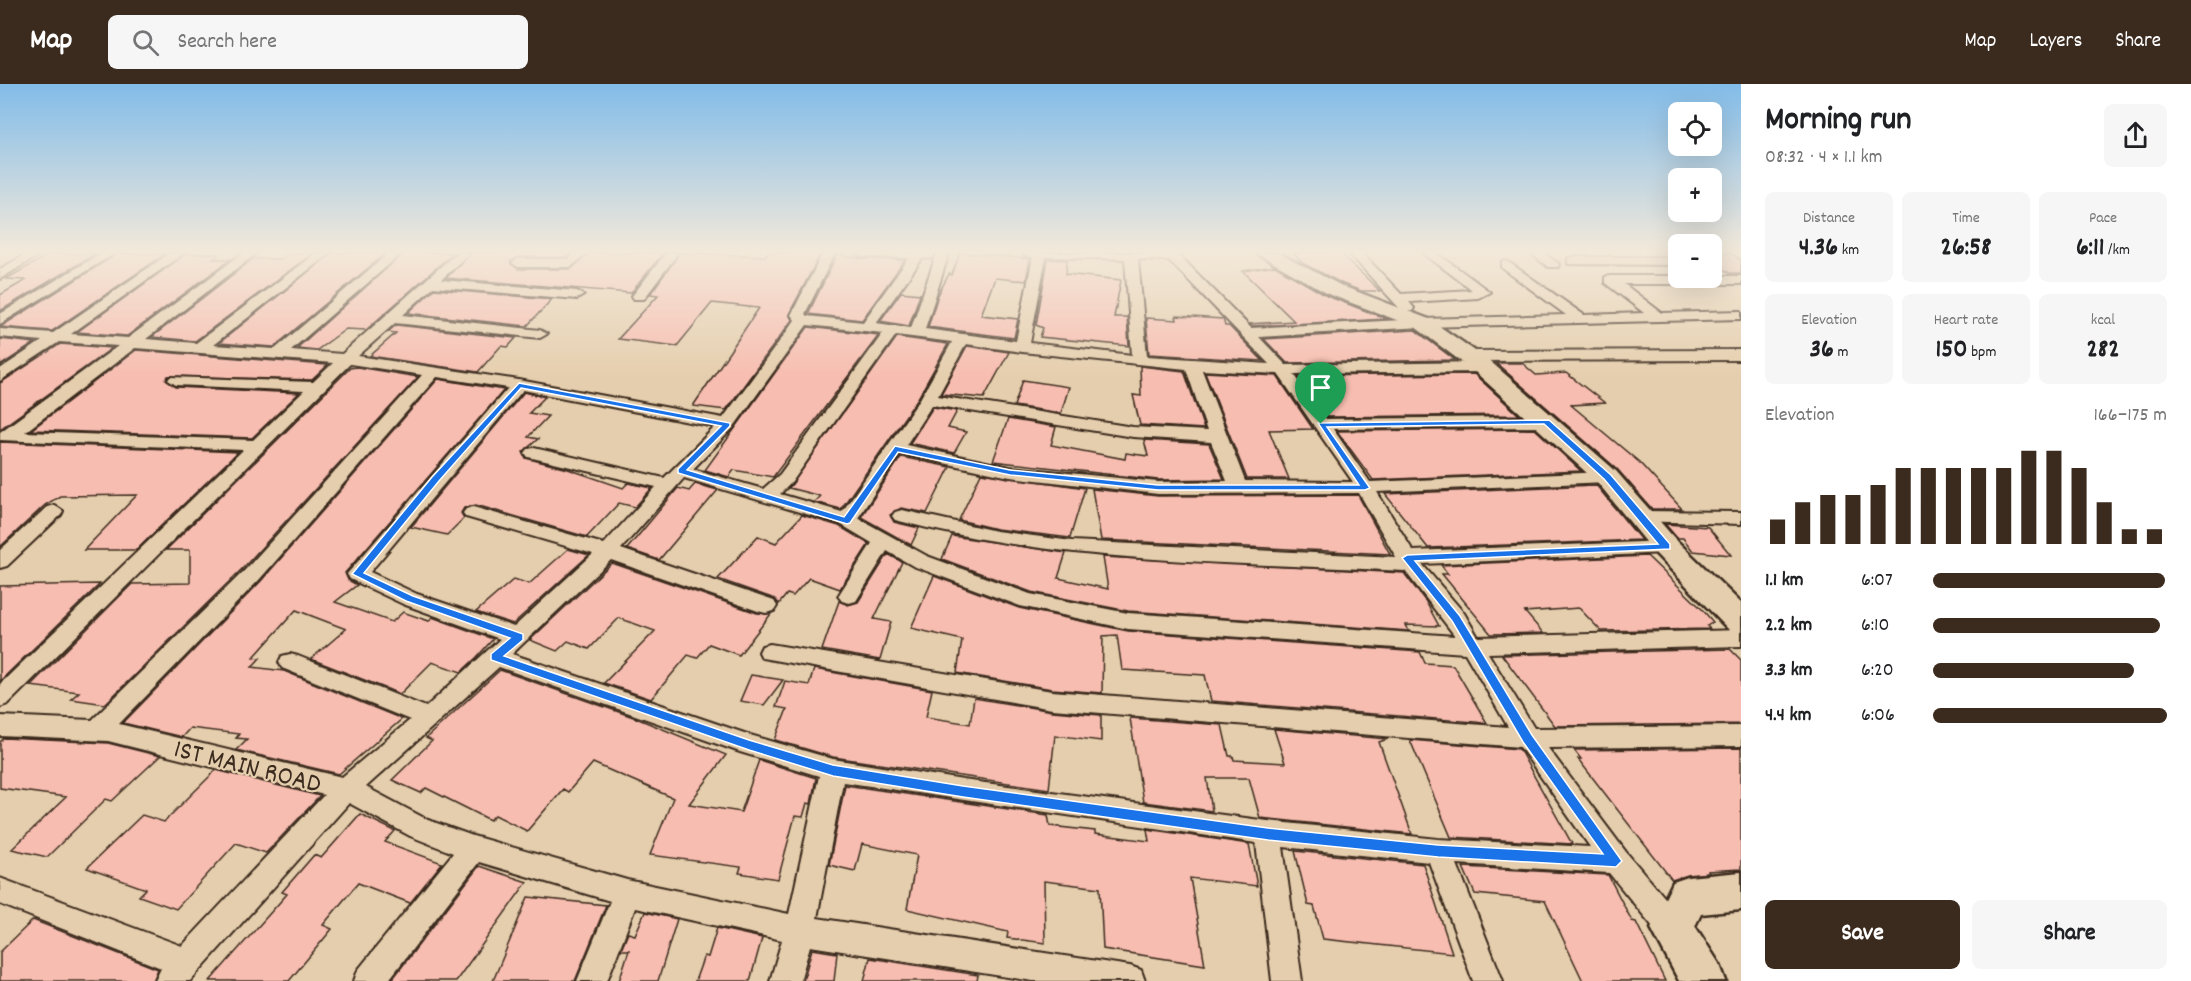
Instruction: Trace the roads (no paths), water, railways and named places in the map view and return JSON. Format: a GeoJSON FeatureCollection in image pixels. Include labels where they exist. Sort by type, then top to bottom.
{"type":"FeatureCollection","features":[{"type":"Feature","properties":{"kind":"main road"},"geometry":{"type":"LineString","coordinates":[[1348,295],[1422,323],[1476,362],[1607,477],[1666,547],[1730,598],[1741,623]]}},
{"type":"Feature","properties":{"kind":"main road"},"geometry":{"type":"LineString","coordinates":[[1704,981],[1672,928],[1688,896],[1741,891]]}},
{"type":"Feature","properties":{"kind":"street"},"geometry":{"type":"LineString","coordinates":[[0,320],[41,295]]}},
{"type":"Feature","properties":{"kind":"street"},"geometry":{"type":"LineString","coordinates":[[0,376],[118,295]]}},
{"type":"Feature","properties":{"kind":"street"},"geometry":{"type":"LineString","coordinates":[[4,436],[194,295]]}},
{"type":"Feature","properties":{"kind":"street"},"geometry":{"type":"LineString","coordinates":[[199,348],[269,295]]}},
{"type":"Feature","properties":{"kind":"street"},"geometry":{"type":"LineString","coordinates":[[278,354],[347,295]]}},
{"type":"Feature","properties":{"kind":"street"},"geometry":{"type":"LineString","coordinates":[[0,698],[346,359],[417,295]]}},
{"type":"Feature","properties":{"kind":"street"},"geometry":{"type":"LineString","coordinates":[[808,295],[798,315],[803,320],[917,332],[1022,348],[1192,365],[1283,370],[1741,355]]}},
{"type":"Feature","properties":{"kind":"street"},"geometry":{"type":"LineString","coordinates":[[867,326],[890,295]]}},
{"type":"Feature","properties":{"kind":"street"},"geometry":{"type":"LineString","coordinates":[[917,332],[929,295]]}},
{"type":"Feature","properties":{"kind":"street"},"geometry":{"type":"LineString","coordinates":[[1022,348],[1032,295]]}},
{"type":"Feature","properties":{"kind":"street"},"geometry":{"type":"LineString","coordinates":[[1134,295],[1140,360]]}},
{"type":"Feature","properties":{"kind":"street"},"geometry":{"type":"LineString","coordinates":[[1210,295],[1283,370],[1365,488],[1409,562],[1456,618],[1527,738],[1616,861],[1672,928]]}},
{"type":"Feature","properties":{"kind":"street"},"geometry":{"type":"LineString","coordinates":[[1395,295],[1422,323]]}},
{"type":"Feature","properties":{"kind":"street"},"geometry":{"type":"LineString","coordinates":[[1398,298],[1461,295]]}},
{"type":"Feature","properties":{"kind":"street"},"geometry":{"type":"LineString","coordinates":[[1548,295],[1579,318]]}},
{"type":"Feature","properties":{"kind":"street"},"geometry":{"type":"LineString","coordinates":[[1629,295],[1657,316]]}},
{"type":"Feature","properties":{"kind":"street"},"geometry":{"type":"LineString","coordinates":[[1247,333],[1422,323],[1741,315]]}},
{"type":"Feature","properties":{"kind":"street"},"geometry":{"type":"LineString","coordinates":[[391,318],[540,334]]}},
{"type":"Feature","properties":{"kind":"street"},"geometry":{"type":"LineString","coordinates":[[803,320],[727,424],[675,477],[608,552],[519,637],[346,789],[419,828],[473,848],[627,893],[800,930],[1130,981]]}},
{"type":"Feature","properties":{"kind":"street"},"geometry":{"type":"LineString","coordinates":[[766,497],[786,478],[893,329]]}},
{"type":"Feature","properties":{"kind":"street"},"geometry":{"type":"LineString","coordinates":[[0,333],[346,359],[519,385],[727,424]]}},
{"type":"Feature","properties":{"kind":"street"},"geometry":{"type":"LineString","coordinates":[[847,520],[928,399],[960,340]]}},
{"type":"Feature","properties":{"kind":"street"},"geometry":{"type":"LineString","coordinates":[[1192,365],[1238,486]]}},
{"type":"Feature","properties":{"kind":"street"},"geometry":{"type":"LineString","coordinates":[[97,731],[252,575],[434,372]]}},
{"type":"Feature","properties":{"kind":"street"},"geometry":{"type":"LineString","coordinates":[[176,380],[318,387]]}},
{"type":"Feature","properties":{"kind":"street"},"geometry":{"type":"LineString","coordinates":[[519,385],[436,479],[357,574],[410,599],[519,637]]}},
{"type":"Feature","properties":{"kind":"street"},"geometry":{"type":"LineString","coordinates":[[928,399],[1133,432],[1218,436]]}},
{"type":"Feature","properties":{"kind":"street"},"geometry":{"type":"LineString","coordinates":[[1321,424],[1546,422]]}},
{"type":"Feature","properties":{"kind":"street"},"geometry":{"type":"LineString","coordinates":[[4,436],[258,445]]}},
{"type":"Feature","properties":{"kind":"street"},"geometry":{"type":"LineString","coordinates":[[895,448],[1010,472],[1158,488],[1238,486],[1365,488],[1607,477]]}},
{"type":"Feature","properties":{"kind":"street"},"geometry":{"type":"LineString","coordinates":[[534,453],[675,477],[766,497],[847,520],[920,561],[1027,601],[1128,621],[1471,645],[1741,638]]}},
{"type":"Feature","properties":{"kind":"street"},"geometry":{"type":"LineString","coordinates":[[0,561],[54,511]]}},
{"type":"Feature","properties":{"kind":"street"},"geometry":{"type":"LineString","coordinates":[[473,513],[608,552],[766,606]]}},
{"type":"Feature","properties":{"kind":"street"},"geometry":{"type":"LineString","coordinates":[[902,516],[996,537],[1072,547],[1409,562],[1666,547]]}},
{"type":"Feature","properties":{"kind":"street"},"geometry":{"type":"LineString","coordinates":[[1641,517],[1741,518]]}},
{"type":"Feature","properties":{"kind":"street"},"geometry":{"type":"LineString","coordinates":[[849,596],[883,541]]}},
{"type":"Feature","properties":{"kind":"street"},"geometry":{"type":"LineString","coordinates":[[770,652],[1052,700],[1527,738],[1741,736]]}},
{"type":"Feature","properties":{"kind":"street"},"geometry":{"type":"LineString","coordinates":[[495,657],[749,745],[833,770],[963,791],[1268,834],[1438,851],[1616,861]]}},
{"type":"Feature","properties":{"kind":"street"},"geometry":{"type":"LineString","coordinates":[[290,662],[429,718]]}},
{"type":"Feature","properties":{"kind":"street","name":"1ST MAIN ROAD"},"geometry":{"type":"LineString","coordinates":[[0,726],[108,731],[346,789],[178,972]]}},
{"type":"Feature","properties":{"kind":"street"},"geometry":{"type":"LineString","coordinates":[[785,981],[800,930],[833,770]]}},
{"type":"Feature","properties":{"kind":"street"},"geometry":{"type":"LineString","coordinates":[[1268,834],[1287,981]]}},
{"type":"Feature","properties":{"kind":"street"},"geometry":{"type":"LineString","coordinates":[[369,981],[473,848]]}},
{"type":"Feature","properties":{"kind":"street"},"geometry":{"type":"LineString","coordinates":[[1438,851],[1488,981]]}},
{"type":"Feature","properties":{"kind":"street"},"geometry":{"type":"LineString","coordinates":[[0,891],[178,972]]}},
{"type":"Feature","properties":{"kind":"street"},"geometry":{"type":"LineString","coordinates":[[592,981],[627,893]]}}]}
